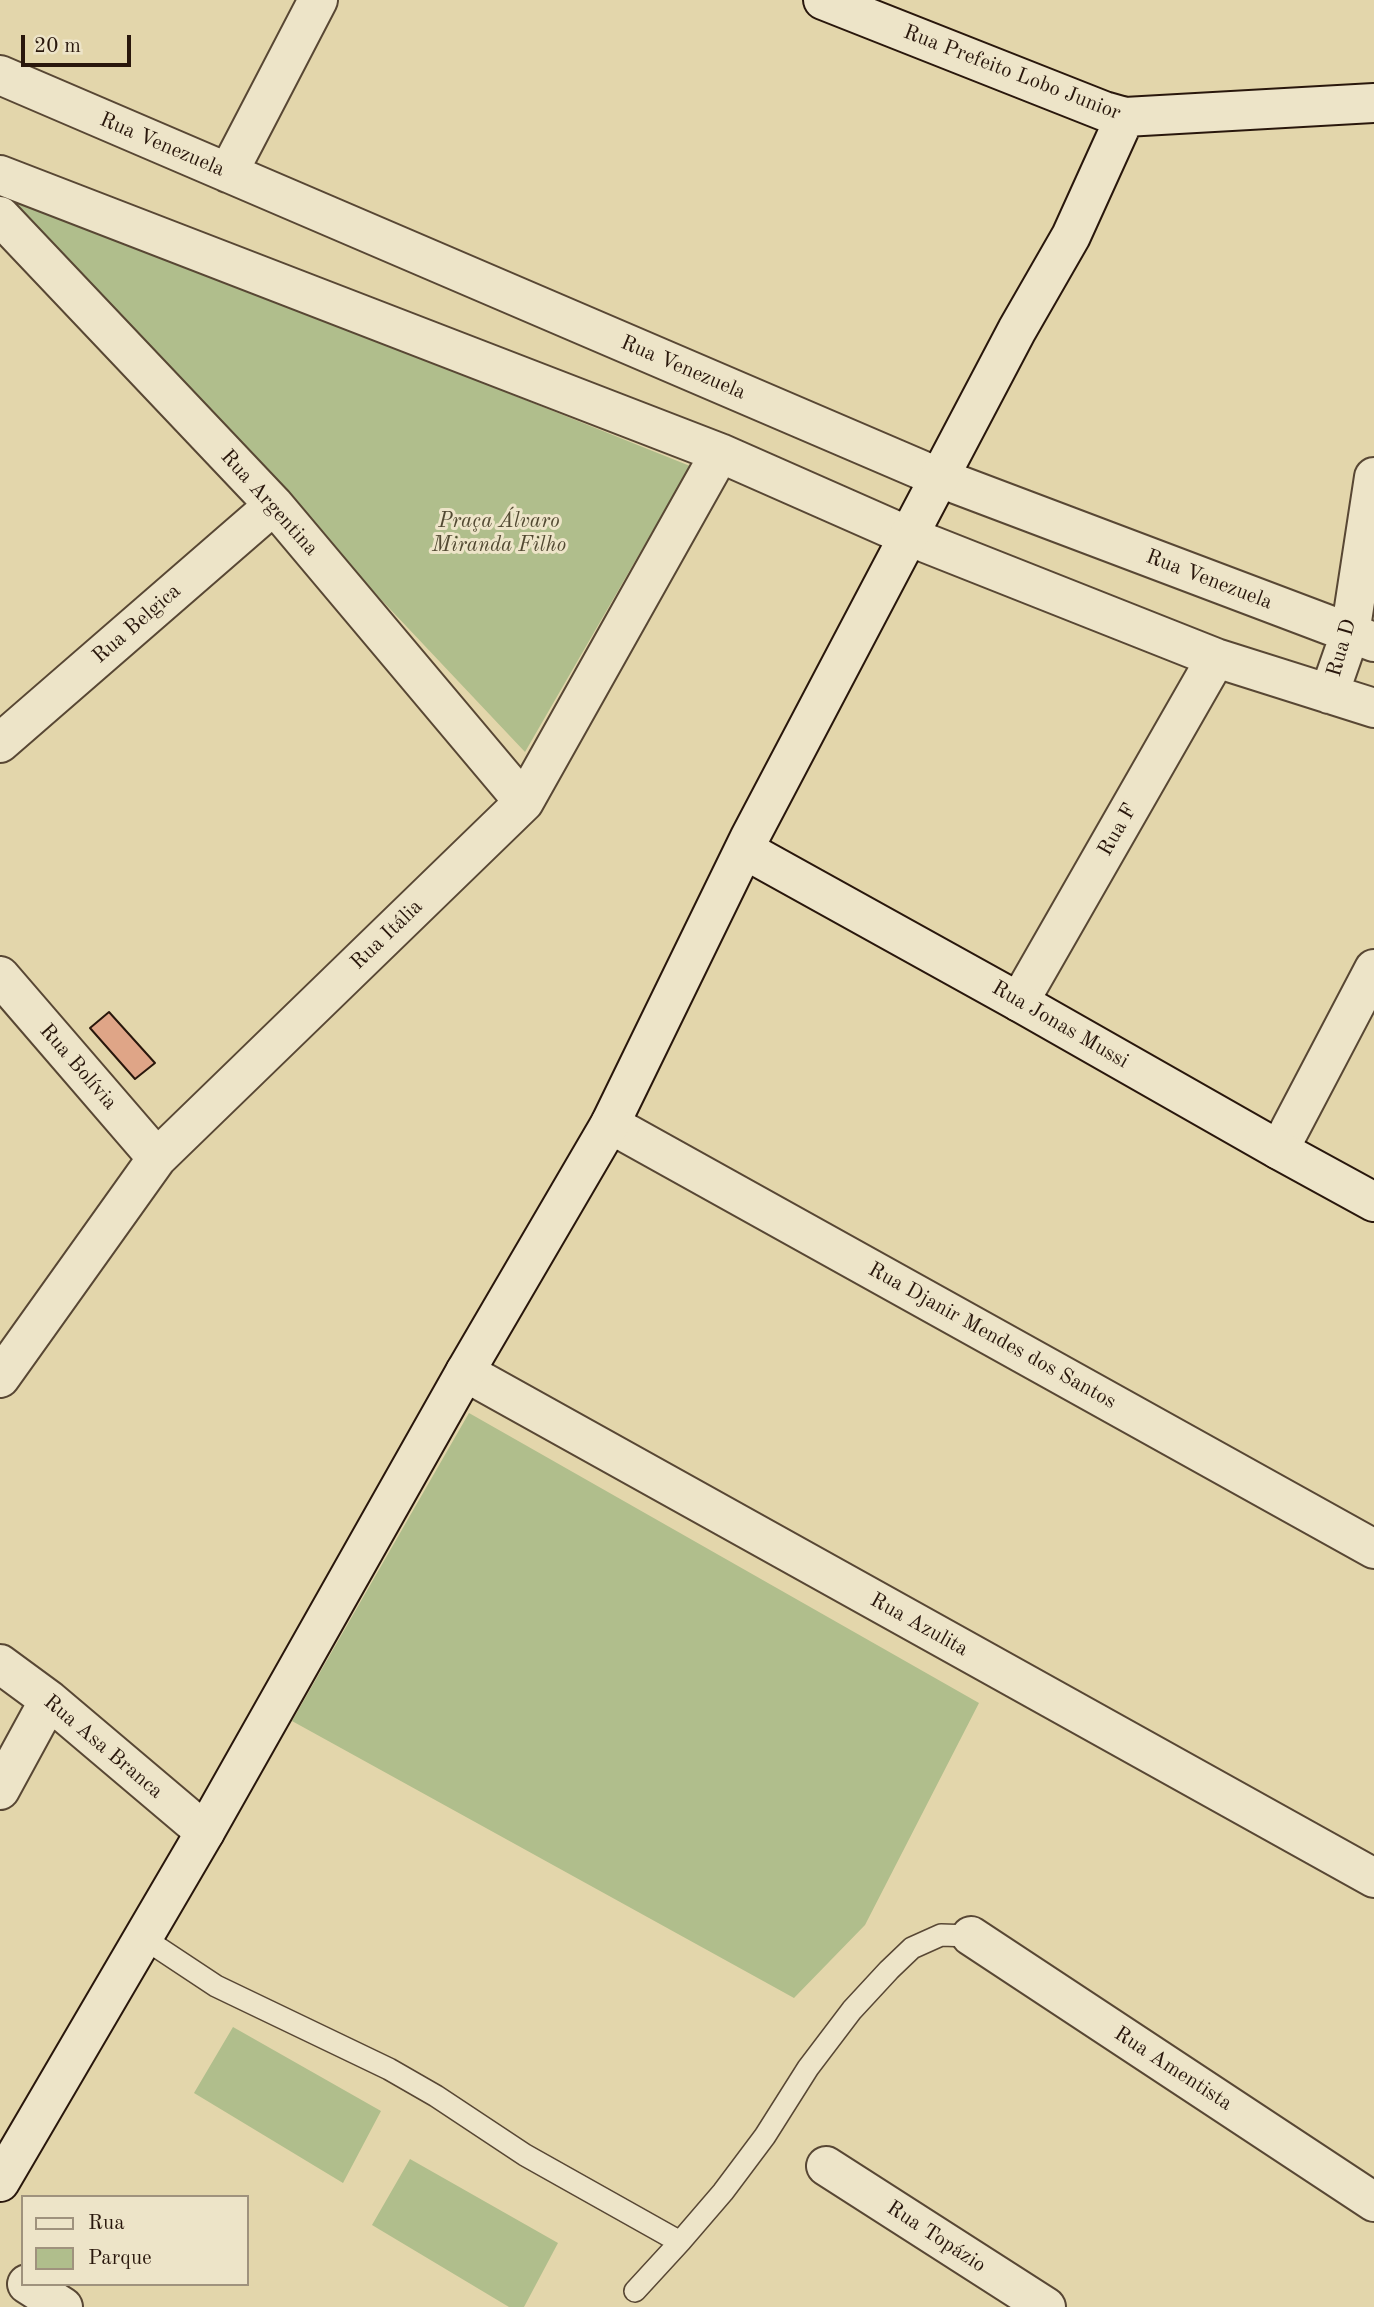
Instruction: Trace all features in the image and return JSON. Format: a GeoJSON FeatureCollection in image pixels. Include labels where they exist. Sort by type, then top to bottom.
{"type":"FeatureCollection","features":[{"type":"Feature","properties":{"kind":"street"},"geometry":{"type":"LineString","coordinates":[[228,173],[318,0]]}},
{"type":"Feature","properties":{"kind":"street","name":"Rua Prefeito Lobo Junior"},"geometry":{"type":"LineString","coordinates":[[822,0],[1125,117],[1374,103]]}},
{"type":"Feature","properties":{"kind":"street","name":"Rua Venezuela"},"geometry":{"type":"LineString","coordinates":[[0,75],[940,478],[1362,638]]}},
{"type":"Feature","properties":{"kind":"street"},"geometry":{"type":"LineString","coordinates":[[0,2182],[205,1832],[465,1372],[610,1124],[745,850],[908,536],[1071,236],[1125,117]]}},
{"type":"Feature","properties":{"kind":"street"},"geometry":{"type":"LineString","coordinates":[[0,175],[720,453],[908,536],[1216,658],[1374,708]]}},
{"type":"Feature","properties":{"kind":"street","name":"Rua Argentina"},"geometry":{"type":"LineString","coordinates":[[7,238],[274,505],[524,802]]}},
{"type":"Feature","properties":{"kind":"street","name":"Rua Itália"},"geometry":{"type":"LineString","coordinates":[[3,1366],[157,1158],[524,802],[720,453]]}},
{"type":"Feature","properties":{"kind":"street","name":"Rua D"},"geometry":{"type":"LineString","coordinates":[[1329,694],[1362,638],[1374,477]]}},
{"type":"Feature","properties":{"kind":"street","name":"Rua Belgica"},"geometry":{"type":"LineString","coordinates":[[0,743],[274,505]]}},
{"type":"Feature","properties":{"kind":"street","name":"Rua F"},"geometry":{"type":"LineString","coordinates":[[1019,1002],[1216,658]]}},
{"type":"Feature","properties":{"kind":"street","name":"Rua Jonas Mussi"},"geometry":{"type":"LineString","coordinates":[[745,850],[1374,1202]]}},
{"type":"Feature","properties":{"kind":"street"},"geometry":{"type":"LineString","coordinates":[[1279,1150],[1374,969]]}},
{"type":"Feature","properties":{"kind":"street","name":"Rua Bolívia"},"geometry":{"type":"LineString","coordinates":[[0,976],[157,1158]]}},
{"type":"Feature","properties":{"kind":"street","name":"Rua Djanir Mendes dos Santos"},"geometry":{"type":"LineString","coordinates":[[610,1124],[1374,1549]]}},
{"type":"Feature","properties":{"kind":"street","name":"Rua Azulita"},"geometry":{"type":"LineString","coordinates":[[465,1372],[1374,1878]]}},
{"type":"Feature","properties":{"kind":"street","name":"Rua Asa Branca"},"geometry":{"type":"LineString","coordinates":[[0,1664],[49,1700],[205,1832]]}},
{"type":"Feature","properties":{"kind":"street"},"geometry":{"type":"LineString","coordinates":[[0,1790],[49,1700]]}},
{"type":"Feature","properties":{"kind":"street","name":"Rua Amentista"},"geometry":{"type":"LineString","coordinates":[[971,1936],[1374,2202]]}},
{"type":"Feature","properties":{"kind":"street","name":"Rua Topázio"},"geometry":{"type":"LineString","coordinates":[[827,2166],[1046,2307]]}},
{"type":"Feature","properties":{"kind":"street"},"geometry":{"type":"LineString","coordinates":[[0,2267],[21,2280]]}},
{"type":"Feature","properties":{"kind":"street"},"geometry":{"type":"LineString","coordinates":[[30,2286],[62,2307]]}},
{"type":"Feature","properties":{"kind":"lane"},"geometry":{"type":"LineString","coordinates":[[635,2291],[723,2192],[765,2136],[808,2068],[852,2010],[889,1970],[912,1948],[941,1935],[971,1936]]}},
{"type":"Feature","properties":{"kind":"lane"},"geometry":{"type":"LineString","coordinates":[[142,1937],[216,1986],[412,2082],[525,2155],[680,2242]]}},
{"type":"Feature","properties":{"kind":"green space","name":"Praça Álvaro Miranda Filho"},"geometry":{"type":"Polygon","coordinates":[[[0,189],[690,466],[525,752],[0,196],[0,189]]]}},
{"type":"Feature","properties":{"kind":"green space"},"geometry":{"type":"Polygon","coordinates":[[[469,1413],[979,1703],[865,1925],[794,1998],[292,1721],[469,1413]]]}},
{"type":"Feature","properties":{"kind":"green space"},"geometry":{"type":"Polygon","coordinates":[[[233,2027],[381,2111],[343,2183],[194,2093],[233,2027]]]}},
{"type":"Feature","properties":{"kind":"green space"},"geometry":{"type":"Polygon","coordinates":[[[410,2159],[558,2243],[524,2307],[509,2307],[372,2225],[410,2159]]]}},
{"type":"Feature","properties":{"kind":"building"},"geometry":{"type":"Polygon","coordinates":[[[109,1012],[155,1063],[135,1079],[90,1028],[109,1012]]]}}]}
